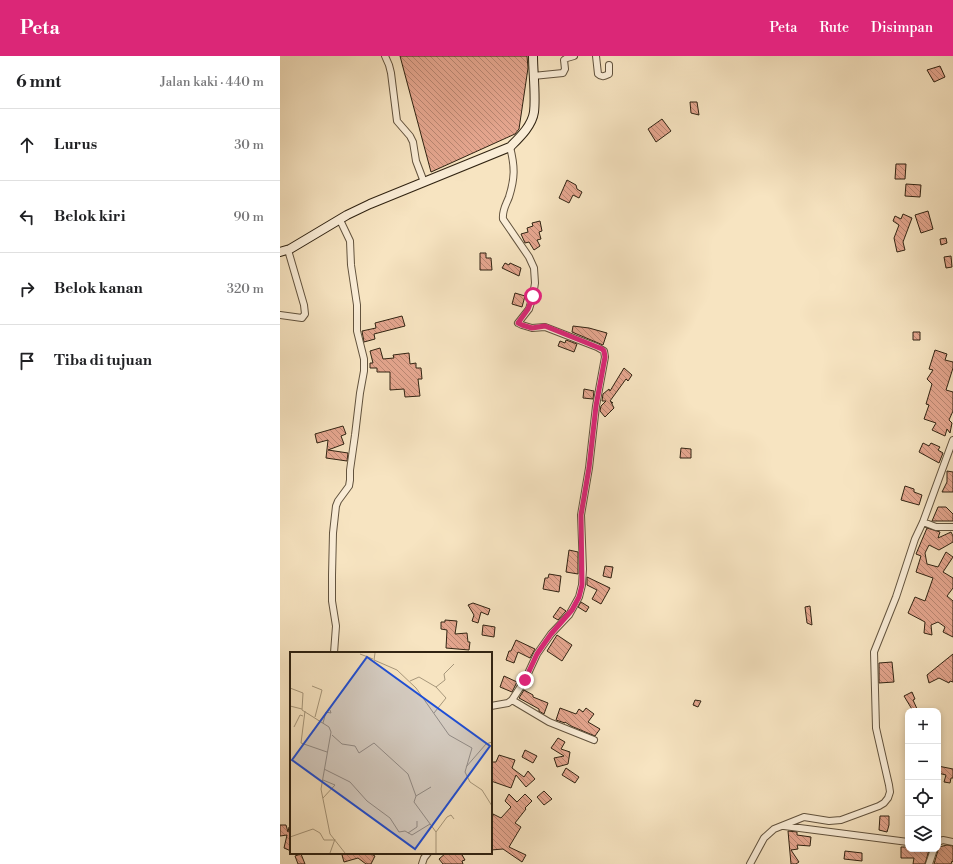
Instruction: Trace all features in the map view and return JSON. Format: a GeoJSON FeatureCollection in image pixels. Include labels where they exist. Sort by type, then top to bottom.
{"type":"FeatureCollection","features":[{"type":"Feature","properties":{"kind":"street"},"geometry":{"type":"LineString","coordinates":[[385,56],[391,73],[397,120],[413,142],[416,161],[424,182]]}},
{"type":"Feature","properties":{"kind":"street"},"geometry":{"type":"LineString","coordinates":[[280,316],[302,318],[305,314],[304,305],[284,251],[347,215],[370,204],[510,147],[519,138],[530,122],[534,112],[533,56]]}},
{"type":"Feature","properties":{"kind":"street"},"geometry":{"type":"LineString","coordinates":[[534,76],[563,72],[565,69],[564,60],[574,56]]}},
{"type":"Feature","properties":{"kind":"street"},"geometry":{"type":"LineString","coordinates":[[596,56],[599,76],[603,77],[609,74],[609,66]]}},
{"type":"Feature","properties":{"kind":"street"},"geometry":{"type":"LineString","coordinates":[[492,706],[508,703],[512,700],[525,680],[537,654],[551,634],[569,615],[581,591],[583,569],[581,515],[589,468],[596,406],[605,357],[604,351],[597,347],[545,326],[532,328],[518,323],[532,301],[535,283],[532,261],[503,218],[504,207],[514,179],[514,164],[510,147]]}},
{"type":"Feature","properties":{"kind":"street"},"geometry":{"type":"LineString","coordinates":[[334,652],[336,626],[332,601],[333,533],[336,506],[349,486],[364,365],[364,359],[357,331],[357,305],[351,265],[350,241],[340,220]]}},
{"type":"Feature","properties":{"kind":"street"},"geometry":{"type":"LineString","coordinates":[[750,864],[767,834],[782,826],[804,817],[829,821],[841,820],[879,806],[888,798],[890,792],[889,785],[877,737],[874,652],[896,597],[916,539],[924,522],[953,440]]}},
{"type":"Feature","properties":{"kind":"street"},"geometry":{"type":"LineString","coordinates":[[924,522],[936,527],[953,527]]}},
{"type":"Feature","properties":{"kind":"street"},"geometry":{"type":"LineString","coordinates":[[512,700],[563,729],[584,735],[594,740]]}},
{"type":"Feature","properties":{"kind":"street"},"geometry":{"type":"LineString","coordinates":[[782,826],[905,842]]}},
{"type":"Feature","properties":{"kind":"street"},"geometry":{"type":"LineString","coordinates":[[941,841],[953,842]]}},
{"type":"Feature","properties":{"kind":"street"},"geometry":{"type":"LineString","coordinates":[[929,864],[933,852]]}},
{"type":"Feature","properties":{"kind":"street"},"geometry":{"type":"LineString","coordinates":[[422,864],[427,854]]}},
{"type":"Feature","properties":{"kind":"building"},"geometry":{"type":"Polygon","coordinates":[[[400,56],[527,56],[528,68],[519,129],[515,134],[431,172],[400,56]]]}},
{"type":"Feature","properties":{"kind":"building"},"geometry":{"type":"Polygon","coordinates":[[[940,66],[945,77],[934,82],[927,70],[940,66]]]}},
{"type":"Feature","properties":{"kind":"building"},"geometry":{"type":"Polygon","coordinates":[[[690,102],[697,102],[699,115],[691,113],[690,102]]]}},
{"type":"Feature","properties":{"kind":"building"},"geometry":{"type":"Polygon","coordinates":[[[662,119],[671,131],[656,142],[648,129],[662,119]]]}},
{"type":"Feature","properties":{"kind":"building"},"geometry":{"type":"Polygon","coordinates":[[[896,164],[906,164],[905,179],[895,179],[896,164]]]}},
{"type":"Feature","properties":{"kind":"building"},"geometry":{"type":"Polygon","coordinates":[[[567,180],[576,185],[577,189],[582,192],[579,198],[573,195],[569,203],[559,198],[567,180]]]}},
{"type":"Feature","properties":{"kind":"building"},"geometry":{"type":"Polygon","coordinates":[[[906,184],[921,185],[920,197],[905,196],[906,184]]]}},
{"type":"Feature","properties":{"kind":"building"},"geometry":{"type":"Polygon","coordinates":[[[928,211],[933,229],[921,233],[915,215],[928,211]]]}},
{"type":"Feature","properties":{"kind":"building"},"geometry":{"type":"Polygon","coordinates":[[[903,214],[912,218],[903,242],[905,250],[897,252],[894,238],[899,225],[893,221],[895,216],[901,219],[903,214]]]}},
{"type":"Feature","properties":{"kind":"building"},"geometry":{"type":"Polygon","coordinates":[[[540,221],[542,231],[539,232],[541,239],[537,240],[540,246],[534,250],[529,242],[525,243],[521,234],[528,232],[527,228],[533,226],[532,223],[540,221]]]}},
{"type":"Feature","properties":{"kind":"building"},"geometry":{"type":"Polygon","coordinates":[[[946,238],[947,243],[941,245],[940,239],[946,238]]]}},
{"type":"Feature","properties":{"kind":"building"},"geometry":{"type":"Polygon","coordinates":[[[480,253],[486,253],[486,258],[491,258],[492,270],[480,270],[480,253]]]}},
{"type":"Feature","properties":{"kind":"building"},"geometry":{"type":"Polygon","coordinates":[[[951,256],[952,267],[946,268],[944,257],[951,256]]]}},
{"type":"Feature","properties":{"kind":"building"},"geometry":{"type":"Polygon","coordinates":[[[505,263],[509,265],[510,263],[521,268],[519,276],[502,268],[505,263]]]}},
{"type":"Feature","properties":{"kind":"building"},"geometry":{"type":"Polygon","coordinates":[[[515,293],[525,296],[522,307],[512,304],[515,293]]]}},
{"type":"Feature","properties":{"kind":"building"},"geometry":{"type":"Polygon","coordinates":[[[402,316],[405,326],[374,334],[375,339],[364,342],[362,331],[376,328],[375,323],[402,316]]]}},
{"type":"Feature","properties":{"kind":"building"},"geometry":{"type":"Polygon","coordinates":[[[573,326],[589,328],[607,333],[603,345],[572,332],[573,326]]]}},
{"type":"Feature","properties":{"kind":"building"},"geometry":{"type":"Polygon","coordinates":[[[913,332],[920,332],[920,340],[913,340],[913,332]]]}},
{"type":"Feature","properties":{"kind":"building"},"geometry":{"type":"Polygon","coordinates":[[[566,340],[577,344],[574,352],[558,346],[560,341],[565,343],[566,340]]]}},
{"type":"Feature","properties":{"kind":"building"},"geometry":{"type":"Polygon","coordinates":[[[380,348],[383,359],[394,358],[393,355],[409,353],[410,364],[416,363],[416,368],[421,368],[422,379],[418,379],[420,396],[405,397],[404,389],[390,390],[390,372],[377,372],[377,368],[370,368],[370,363],[373,363],[370,351],[380,348]]]}},
{"type":"Feature","properties":{"kind":"building"},"geometry":{"type":"Polygon","coordinates":[[[935,350],[947,354],[945,360],[953,362],[953,368],[946,390],[953,392],[953,411],[949,420],[952,423],[950,433],[947,429],[945,436],[932,430],[936,423],[924,419],[929,405],[926,404],[932,384],[927,379],[933,370],[929,369],[935,350]]]}},
{"type":"Feature","properties":{"kind":"building"},"geometry":{"type":"Polygon","coordinates":[[[624,368],[632,375],[628,381],[626,379],[610,401],[613,403],[611,402],[614,408],[605,417],[600,411],[601,406],[606,401],[602,401],[603,394],[609,389],[610,391],[624,368]]]}},
{"type":"Feature","properties":{"kind":"building"},"geometry":{"type":"Polygon","coordinates":[[[584,389],[594,391],[593,399],[583,398],[584,389]]]}},
{"type":"Feature","properties":{"kind":"building"},"geometry":{"type":"Polygon","coordinates":[[[343,426],[346,434],[341,436],[344,444],[328,450],[348,453],[347,461],[326,458],[328,440],[317,443],[315,434],[343,426]]]}},
{"type":"Feature","properties":{"kind":"building"},"geometry":{"type":"Polygon","coordinates":[[[923,443],[929,446],[931,443],[940,447],[938,450],[943,453],[939,463],[919,452],[923,443]]]}},
{"type":"Feature","properties":{"kind":"building"},"geometry":{"type":"Polygon","coordinates":[[[681,448],[691,449],[691,458],[680,458],[681,448]]]}},
{"type":"Feature","properties":{"kind":"building"},"geometry":{"type":"Polygon","coordinates":[[[947,471],[953,472],[953,492],[942,492],[947,482],[947,471]]]}},
{"type":"Feature","properties":{"kind":"building"},"geometry":{"type":"Polygon","coordinates":[[[905,486],[914,489],[914,492],[922,495],[919,505],[901,500],[905,486]]]}},
{"type":"Feature","properties":{"kind":"building"},"geometry":{"type":"Polygon","coordinates":[[[938,507],[946,507],[953,514],[953,521],[932,521],[938,507]]]}},
{"type":"Feature","properties":{"kind":"building"},"geometry":{"type":"Polygon","coordinates":[[[927,528],[940,532],[938,538],[951,532],[953,536],[953,542],[939,550],[929,545],[925,553],[927,564],[938,567],[946,552],[953,557],[943,572],[953,578],[953,588],[947,596],[953,601],[953,637],[943,632],[945,627],[938,622],[931,625],[932,635],[924,633],[925,622],[908,613],[915,597],[925,601],[933,578],[916,572],[921,556],[916,554],[927,528]]]}},
{"type":"Feature","properties":{"kind":"building"},"geometry":{"type":"Polygon","coordinates":[[[569,550],[578,552],[578,574],[566,572],[569,550]]]}},
{"type":"Feature","properties":{"kind":"building"},"geometry":{"type":"Polygon","coordinates":[[[605,566],[613,567],[611,578],[603,576],[605,566]]]}},
{"type":"Feature","properties":{"kind":"building"},"geometry":{"type":"Polygon","coordinates":[[[549,574],[561,576],[559,592],[543,589],[545,578],[548,578],[549,574]]]}},
{"type":"Feature","properties":{"kind":"building"},"geometry":{"type":"Polygon","coordinates":[[[587,577],[610,588],[601,604],[592,599],[597,590],[587,585],[587,577]]]}},
{"type":"Feature","properties":{"kind":"building"},"geometry":{"type":"Polygon","coordinates":[[[581,602],[589,607],[586,612],[578,607],[581,602]]]}},
{"type":"Feature","properties":{"kind":"building"},"geometry":{"type":"Polygon","coordinates":[[[473,603],[490,609],[488,615],[481,612],[478,623],[472,621],[474,615],[468,605],[473,603]]]}},
{"type":"Feature","properties":{"kind":"building"},"geometry":{"type":"Polygon","coordinates":[[[810,606],[812,625],[807,623],[805,607],[810,606]]]}},
{"type":"Feature","properties":{"kind":"building"},"geometry":{"type":"Polygon","coordinates":[[[560,607],[566,611],[558,620],[553,617],[560,607]]]}},
{"type":"Feature","properties":{"kind":"building"},"geometry":{"type":"Polygon","coordinates":[[[445,620],[457,621],[455,634],[467,633],[468,642],[470,642],[469,650],[446,648],[447,630],[441,629],[441,622],[445,622],[445,620]]]}},
{"type":"Feature","properties":{"kind":"building"},"geometry":{"type":"Polygon","coordinates":[[[483,625],[495,627],[494,637],[482,635],[483,625]]]}},
{"type":"Feature","properties":{"kind":"building"},"geometry":{"type":"Polygon","coordinates":[[[557,635],[572,645],[562,661],[547,651],[557,635]]]}},
{"type":"Feature","properties":{"kind":"building"},"geometry":{"type":"Polygon","coordinates":[[[516,640],[535,649],[530,658],[518,652],[514,663],[506,660],[509,651],[511,651],[516,640]]]}},
{"type":"Feature","properties":{"kind":"building"},"geometry":{"type":"Polygon","coordinates":[[[953,654],[953,682],[950,681],[949,683],[939,678],[929,683],[927,675],[953,654]]]}},
{"type":"Feature","properties":{"kind":"building"},"geometry":{"type":"Polygon","coordinates":[[[892,662],[894,682],[879,683],[879,663],[892,662]]]}},
{"type":"Feature","properties":{"kind":"building"},"geometry":{"type":"Polygon","coordinates":[[[504,676],[517,682],[512,692],[500,687],[504,676]]]}},
{"type":"Feature","properties":{"kind":"building"},"geometry":{"type":"Polygon","coordinates":[[[524,690],[533,695],[533,697],[548,703],[544,714],[539,711],[539,709],[519,698],[524,690]]]}},
{"type":"Feature","properties":{"kind":"building"},"geometry":{"type":"Polygon","coordinates":[[[912,692],[915,699],[913,700],[917,708],[911,708],[904,696],[912,692]]]}},
{"type":"Feature","properties":{"kind":"building"},"geometry":{"type":"Polygon","coordinates":[[[695,700],[701,701],[698,707],[693,705],[695,700]]]}},
{"type":"Feature","properties":{"kind":"building"},"geometry":{"type":"Polygon","coordinates":[[[560,708],[576,714],[579,709],[583,712],[586,708],[594,714],[588,722],[600,729],[595,736],[565,722],[556,720],[560,708]]]}},
{"type":"Feature","properties":{"kind":"building"},"geometry":{"type":"Polygon","coordinates":[[[558,738],[565,742],[561,749],[570,752],[568,764],[557,767],[554,758],[564,756],[551,748],[558,738]]]}},
{"type":"Feature","properties":{"kind":"building"},"geometry":{"type":"Polygon","coordinates":[[[525,750],[537,756],[533,763],[522,757],[525,750]]]}},
{"type":"Feature","properties":{"kind":"building"},"geometry":{"type":"Polygon","coordinates":[[[499,755],[515,760],[512,768],[524,777],[528,771],[535,779],[526,787],[516,775],[511,788],[492,781],[492,762],[496,762],[499,755]]]}},
{"type":"Feature","properties":{"kind":"building"},"geometry":{"type":"Polygon","coordinates":[[[941,767],[953,769],[953,778],[951,778],[950,783],[944,782],[946,775],[941,774],[941,767]]]}},
{"type":"Feature","properties":{"kind":"building"},"geometry":{"type":"Polygon","coordinates":[[[566,768],[579,777],[575,783],[562,775],[566,768]]]}},
{"type":"Feature","properties":{"kind":"building"},"geometry":{"type":"Polygon","coordinates":[[[544,791],[552,799],[544,805],[537,797],[544,791]]]}},
{"type":"Feature","properties":{"kind":"building"},"geometry":{"type":"Polygon","coordinates":[[[509,794],[517,802],[525,794],[532,801],[525,808],[526,809],[515,823],[521,827],[509,847],[526,855],[522,862],[503,849],[492,850],[493,814],[501,818],[511,807],[505,801],[509,794]]]}},
{"type":"Feature","properties":{"kind":"building"},"geometry":{"type":"Polygon","coordinates":[[[880,816],[889,816],[887,832],[879,830],[880,816]]]}},
{"type":"Feature","properties":{"kind":"building"},"geometry":{"type":"Polygon","coordinates":[[[280,825],[286,825],[288,832],[290,827],[290,851],[284,848],[287,835],[280,836],[280,825]]]}},
{"type":"Feature","properties":{"kind":"building"},"geometry":{"type":"Polygon","coordinates":[[[788,831],[797,832],[797,835],[811,837],[810,846],[797,845],[798,849],[791,850],[799,862],[796,864],[791,864],[788,831]]]}},
{"type":"Feature","properties":{"kind":"building"},"geometry":{"type":"Polygon","coordinates":[[[947,845],[953,846],[953,862],[952,861],[951,864],[934,864],[938,852],[941,852],[941,846],[947,845]]]}},
{"type":"Feature","properties":{"kind":"building"},"geometry":{"type":"Polygon","coordinates":[[[901,847],[905,847],[905,852],[928,852],[925,864],[913,864],[914,858],[901,858],[901,847]]]}},
{"type":"Feature","properties":{"kind":"building"},"geometry":{"type":"Polygon","coordinates":[[[845,851],[862,853],[862,861],[844,859],[845,851]]]}},
{"type":"Feature","properties":{"kind":"building"},"geometry":{"type":"Polygon","coordinates":[[[301,854],[305,864],[298,864],[295,856],[301,854]]]}},
{"type":"Feature","properties":{"kind":"building"},"geometry":{"type":"Polygon","coordinates":[[[371,854],[375,856],[371,864],[366,864],[358,858],[344,862],[342,855],[371,854]]]}},
{"type":"Feature","properties":{"kind":"building"},"geometry":{"type":"Polygon","coordinates":[[[445,854],[462,854],[465,860],[462,861],[463,864],[443,864],[439,859],[445,854]]]}},
{"type":"Feature","properties":{"kind":"route"},"geometry":{"type":"LineString","coordinates":[[525,680],[537,654],[551,634],[572,610],[579,597],[582,585],[583,569],[580,528],[581,515],[589,468],[596,406],[605,357],[602,349],[545,326],[532,328],[518,323],[528,309],[533,296]]}}]}
